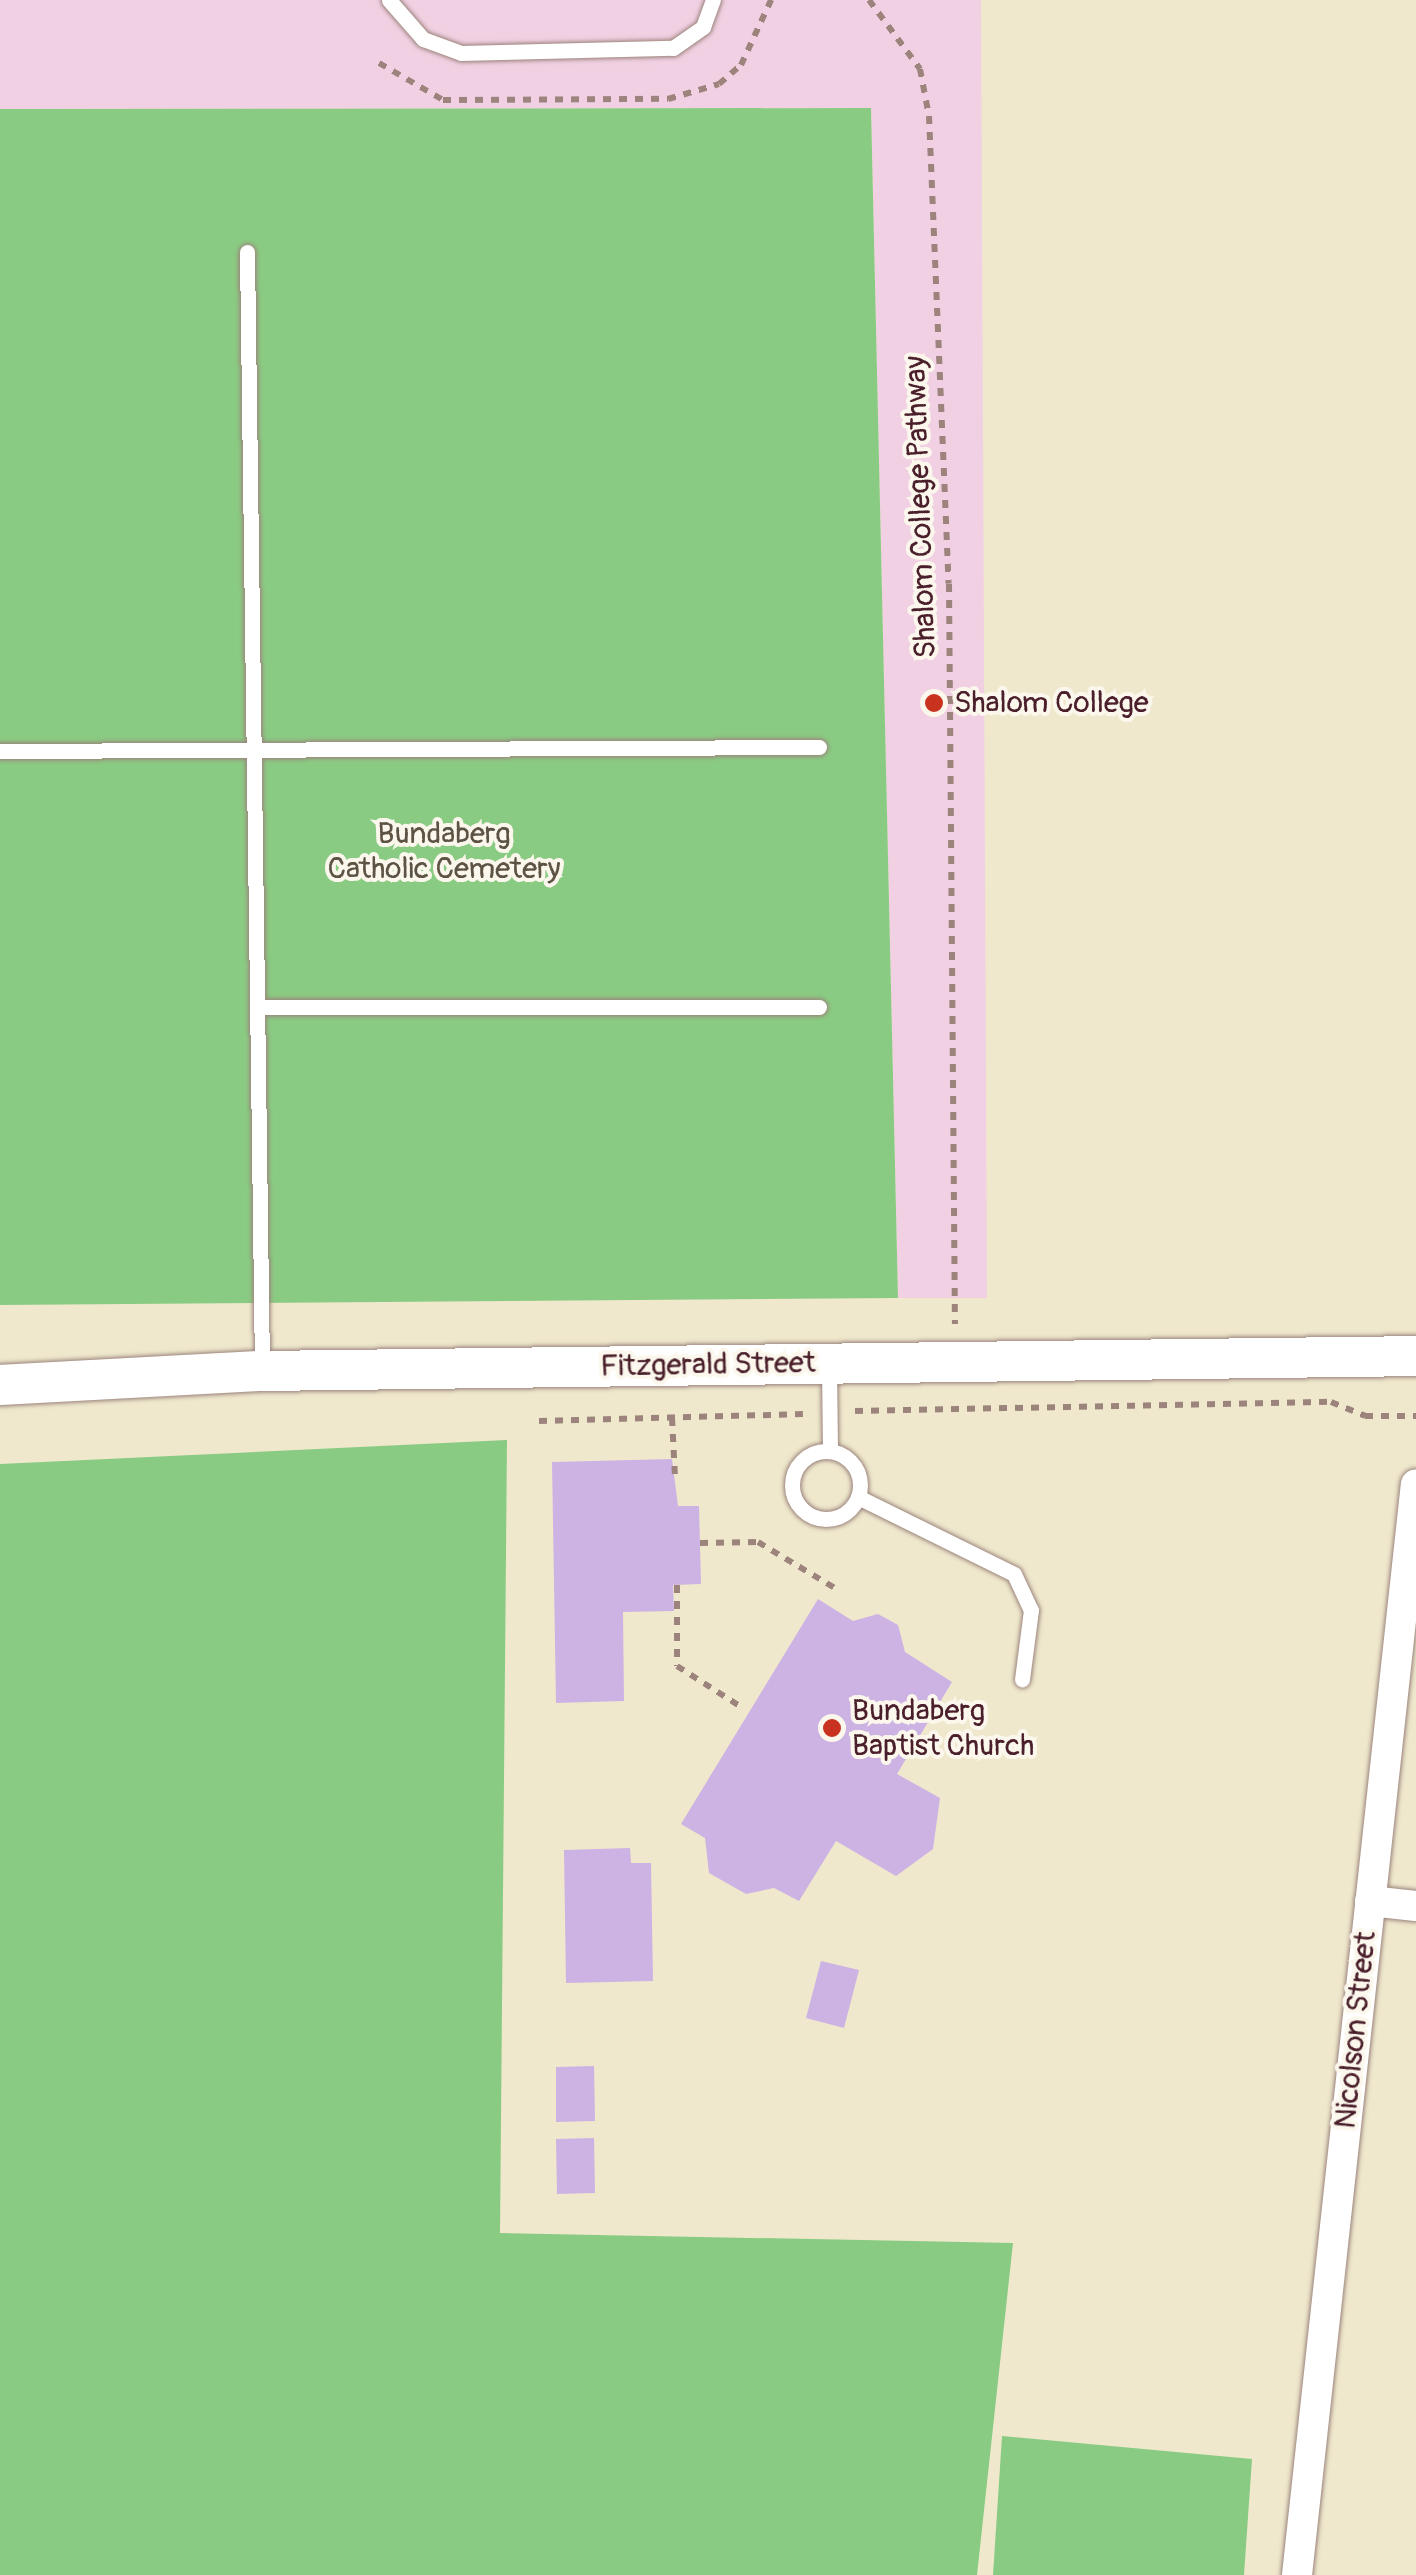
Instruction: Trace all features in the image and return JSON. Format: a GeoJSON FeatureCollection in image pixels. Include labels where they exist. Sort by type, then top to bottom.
{"type":"FeatureCollection","features":[{"type":"Feature","properties":{"kind":"street","name":"Fitzgerald Street"},"geometry":{"type":"LineString","coordinates":[[0,1385],[262,1371],[1416,1356]]}},
{"type":"Feature","properties":{"kind":"street","name":"Nicolson Street"},"geometry":{"type":"LineString","coordinates":[[1297,2575],[1416,1484]]}},
{"type":"Feature","properties":{"kind":"street"},"geometry":{"type":"LineString","coordinates":[[1370,1901],[1416,1906]]}},
{"type":"Feature","properties":{"kind":"lane"},"geometry":{"type":"LineString","coordinates":[[389,0],[423,39],[461,53],[673,48],[703,27],[713,0]]}},
{"type":"Feature","properties":{"kind":"lane"},"geometry":{"type":"LineString","coordinates":[[246,252],[262,1371]]}},
{"type":"Feature","properties":{"kind":"lane"},"geometry":{"type":"LineString","coordinates":[[0,751],[254,746],[818,747]]}},
{"type":"Feature","properties":{"kind":"lane"},"geometry":{"type":"LineString","coordinates":[[257,1007],[819,1007]]}},
{"type":"Feature","properties":{"kind":"lane"},"geometry":{"type":"LineString","coordinates":[[829,1363],[830,1450]]}},
{"type":"Feature","properties":{"kind":"lane"},"geometry":{"type":"LineString","coordinates":[[830,1450],[799,1464],[798,1506],[836,1518],[858,1497]]}},
{"type":"Feature","properties":{"kind":"lane"},"geometry":{"type":"LineString","coordinates":[[830,1450],[856,1467],[858,1497]]}},
{"type":"Feature","properties":{"kind":"lane"},"geometry":{"type":"LineString","coordinates":[[858,1497],[1014,1574],[1031,1610],[1022,1679]]}},
{"type":"Feature","properties":{"kind":"path"},"geometry":{"type":"LineString","coordinates":[[379,63],[443,100],[668,99],[719,84],[742,65],[771,0]]}},
{"type":"Feature","properties":{"kind":"path","name":"Shalom College Pathway"},"geometry":{"type":"LineString","coordinates":[[869,0],[920,69],[928,116],[949,584],[956,1331]]}},
{"type":"Feature","properties":{"kind":"path"},"geometry":{"type":"LineString","coordinates":[[539,1420],[1331,1402],[1365,1416],[1416,1416]]}},
{"type":"Feature","properties":{"kind":"path"},"geometry":{"type":"LineString","coordinates":[[672,1418],[675,1478]]}},
{"type":"Feature","properties":{"kind":"path"},"geometry":{"type":"LineString","coordinates":[[700,1542],[758,1542],[835,1588]]}},
{"type":"Feature","properties":{"kind":"path"},"geometry":{"type":"LineString","coordinates":[[677,1585],[677,1666],[742,1708]]}},
{"type":"Feature","properties":{"kind":"shaded area","name":"Shalom College"},"geometry":{"type":"Polygon","coordinates":[[[0,0],[981,0],[987,1298],[898,1298],[871,108],[0,109],[0,0]]]}},
{"type":"Feature","properties":{"kind":"green space","name":"Bundaberg Catholic Cemetery"},"geometry":{"type":"Polygon","coordinates":[[[871,108],[898,1298],[0,1305],[0,109],[871,108]]]}},
{"type":"Feature","properties":{"kind":"green space"},"geometry":{"type":"Polygon","coordinates":[[[507,1440],[500,2233],[1013,2243],[977,2575],[0,2575],[0,1464],[507,1440]]]}},
{"type":"Feature","properties":{"kind":"green space"},"geometry":{"type":"Polygon","coordinates":[[[1002,2436],[1252,2459],[1244,2575],[993,2575],[1002,2436]]]}},
{"type":"Feature","properties":{"kind":"building"},"geometry":{"type":"Polygon","coordinates":[[[672,1459],[678,1506],[699,1506],[701,1584],[673,1585],[674,1611],[623,1612],[624,1701],[556,1703],[552,1462],[672,1459]]]}},
{"type":"Feature","properties":{"kind":"building","name":"Bundaberg Baptist Church"},"geometry":{"type":"Polygon","coordinates":[[[818,1599],[853,1621],[878,1614],[898,1625],[905,1652],[952,1682],[897,1774],[940,1798],[933,1849],[896,1876],[836,1841],[799,1901],[774,1888],[746,1894],[709,1873],[705,1838],[681,1824],[818,1599]]]}},
{"type":"Feature","properties":{"kind":"building"},"geometry":{"type":"Polygon","coordinates":[[[630,1848],[631,1863],[651,1863],[653,1981],[566,1983],[564,1850],[630,1848]]]}},
{"type":"Feature","properties":{"kind":"building"},"geometry":{"type":"Polygon","coordinates":[[[821,1961],[859,1970],[844,2028],[806,2018],[821,1961]]]}},
{"type":"Feature","properties":{"kind":"building"},"geometry":{"type":"Polygon","coordinates":[[[594,2066],[595,2121],[556,2122],[556,2067],[594,2066]]]}},
{"type":"Feature","properties":{"kind":"building"},"geometry":{"type":"Polygon","coordinates":[[[594,2138],[595,2193],[557,2194],[556,2139],[594,2138]]]}},
{"type":"Feature","properties":{"kind":"place","name":"Shalom College"},"geometry":{"type":"Point","coordinates":[934,703]}},
{"type":"Feature","properties":{"kind":"place","name":"Bundaberg Baptist Church"},"geometry":{"type":"Point","coordinates":[832,1728]}}]}
